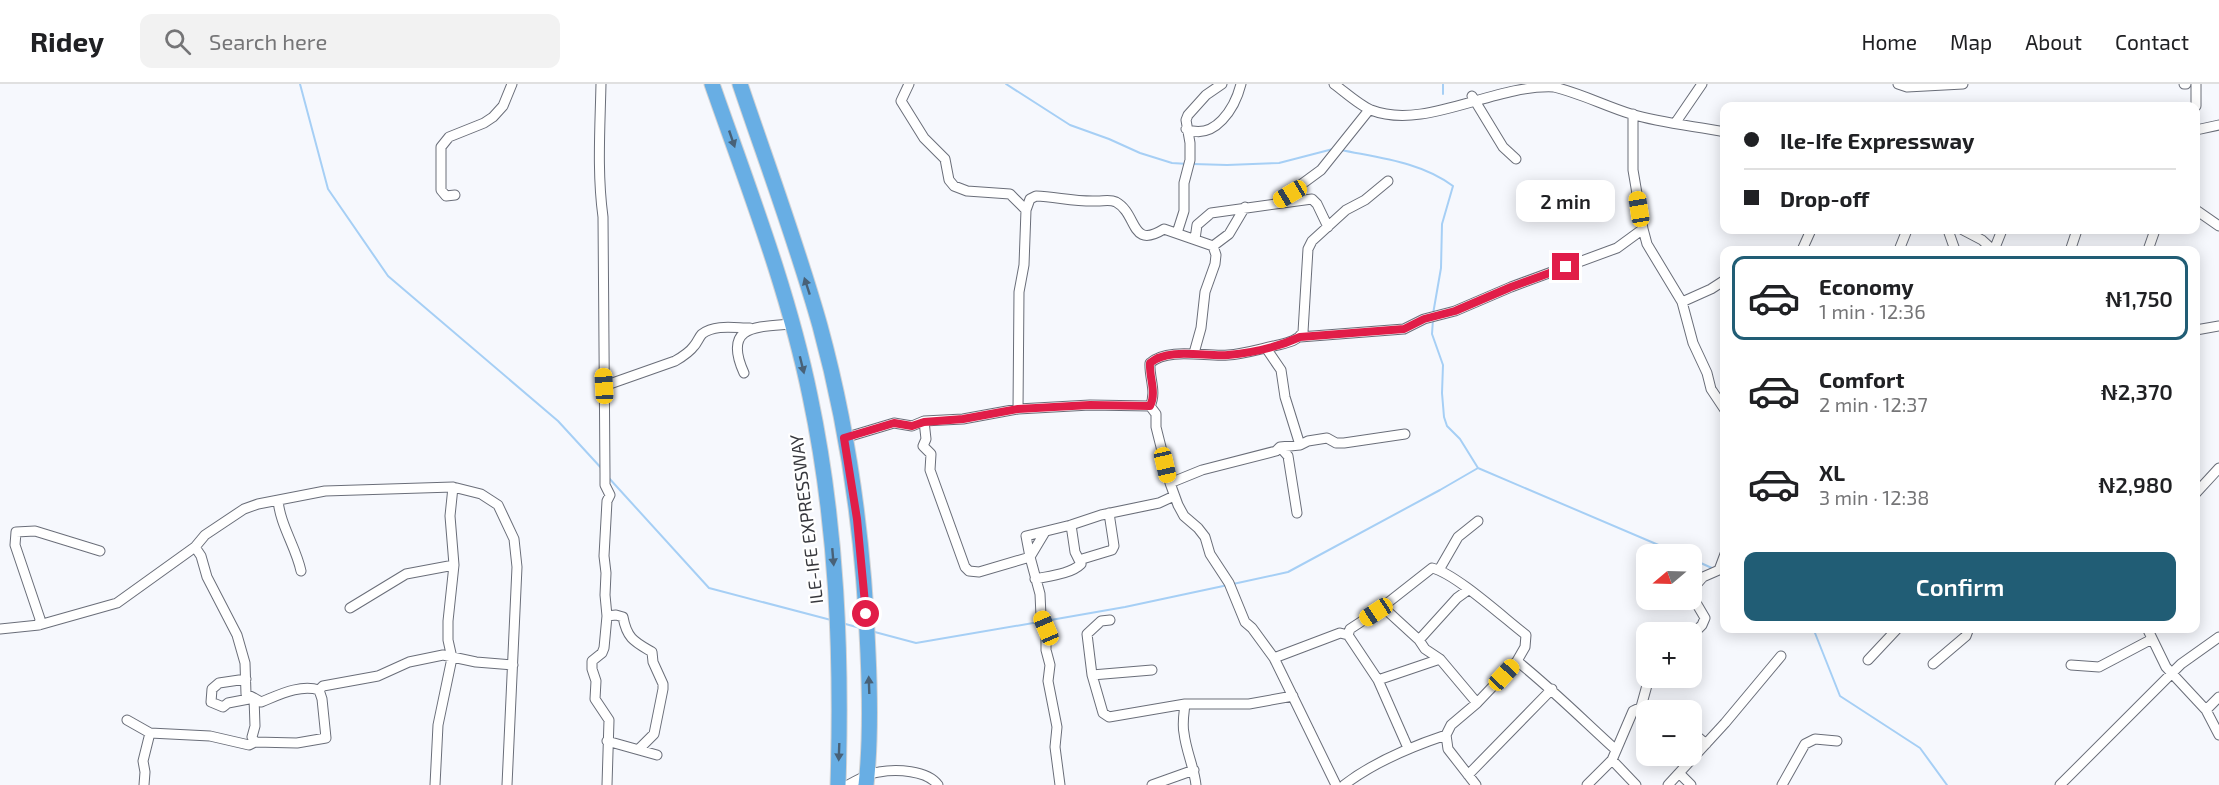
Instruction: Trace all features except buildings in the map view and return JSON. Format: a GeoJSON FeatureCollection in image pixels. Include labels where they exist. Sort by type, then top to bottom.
{"type":"FeatureCollection","features":[{"type":"Feature","properties":{"kind":"highway","name":"ILE-IFE EXPRESSWAY"},"geometry":{"type":"LineString","coordinates":[[712,84],[768,244],[793,327],[812,405],[827,495],[839,633],[838,785]]}},
{"type":"Feature","properties":{"kind":"highway"},"geometry":{"type":"LineString","coordinates":[[740,84],[819,324],[844,438],[865,589],[870,699],[866,780]]}},
{"type":"Feature","properties":{"kind":"highway"},"geometry":{"type":"LineString","coordinates":[[793,327],[819,324]]}},
{"type":"Feature","properties":{"kind":"street"},"geometry":{"type":"LineString","coordinates":[[455,195],[446,196],[441,190],[441,147],[449,137],[478,126],[493,117],[503,106],[512,84]]}},
{"type":"Feature","properties":{"kind":"street"},"geometry":{"type":"LineString","coordinates":[[601,84],[598,185],[603,217],[605,485],[610,495],[607,501],[604,556],[607,616],[604,648],[602,653],[592,661],[592,669],[596,681],[595,699],[609,720],[608,785]]}},
{"type":"Feature","properties":{"kind":"street"},"geometry":{"type":"LineString","coordinates":[[1177,233],[1184,211],[1185,183],[1190,160],[1190,143],[1186,129],[1188,114],[1206,95],[1222,84]]}},
{"type":"Feature","properties":{"kind":"street"},"geometry":{"type":"LineString","coordinates":[[1186,129],[1194,133],[1206,132],[1216,126],[1233,106],[1241,84]]}},
{"type":"Feature","properties":{"kind":"street"},"geometry":{"type":"LineString","coordinates":[[1334,84],[1369,110],[1391,114],[1432,110],[1473,96],[1523,86],[1553,87],[1633,114],[1720,131]]}},
{"type":"Feature","properties":{"kind":"street"},"geometry":{"type":"LineString","coordinates":[[1676,122],[1702,84]]}},
{"type":"Feature","properties":{"kind":"street"},"geometry":{"type":"LineString","coordinates":[[1899,84],[1907,87],[1963,84]]}},
{"type":"Feature","properties":{"kind":"street"},"geometry":{"type":"LineString","coordinates":[[2196,84],[2196,102]]}},
{"type":"Feature","properties":{"kind":"street"},"geometry":{"type":"LineString","coordinates":[[907,85],[901,101],[924,138],[945,159],[949,180],[954,186],[967,191],[1010,194],[1026,210]]}},
{"type":"Feature","properties":{"kind":"street"},"geometry":{"type":"LineString","coordinates":[[1473,96],[1503,147],[1516,159]]}},
{"type":"Feature","properties":{"kind":"street"},"geometry":{"type":"LineString","coordinates":[[1292,198],[1309,177],[1321,170],[1369,110]]}},
{"type":"Feature","properties":{"kind":"street"},"geometry":{"type":"LineString","coordinates":[[1633,114],[1633,170],[1642,229],[1647,244],[1682,302],[1693,343],[1707,373],[1711,389],[1720,402]]}},
{"type":"Feature","properties":{"kind":"street"},"geometry":{"type":"LineString","coordinates":[[2200,129],[2219,126]]}},
{"type":"Feature","properties":{"kind":"street"},"geometry":{"type":"LineString","coordinates":[[1300,337],[1303,332],[1308,249],[1312,242],[1346,210],[1365,200],[1388,181]]}},
{"type":"Feature","properties":{"kind":"street"},"geometry":{"type":"LineString","coordinates":[[1018,409],[1019,292],[1024,265],[1026,210],[1030,199],[1036,196],[1081,202],[1111,200],[1119,204],[1130,217],[1136,231],[1141,234],[1148,236],[1164,229],[1213,246]]}},
{"type":"Feature","properties":{"kind":"street"},"geometry":{"type":"LineString","coordinates":[[1195,239],[1197,225],[1211,213],[1274,204],[1292,198],[1312,199],[1317,204],[1328,227]]}},
{"type":"Feature","properties":{"kind":"street"},"geometry":{"type":"LineString","coordinates":[[1213,246],[1229,234],[1245,207]]}},
{"type":"Feature","properties":{"kind":"street"},"geometry":{"type":"LineString","coordinates":[[2200,213],[2219,226]]}},
{"type":"Feature","properties":{"kind":"street"},"geometry":{"type":"LineString","coordinates":[[1150,406],[1154,394],[1150,363],[1161,356],[1226,355],[1287,343],[1300,337],[1404,329],[1424,319],[1455,311],[1511,287],[1617,248],[1642,229]]}},
{"type":"Feature","properties":{"kind":"street"},"geometry":{"type":"LineString","coordinates":[[1971,234],[1989,246]]}},
{"type":"Feature","properties":{"kind":"street"},"geometry":{"type":"LineString","coordinates":[[1194,354],[1201,328],[1205,292],[1215,264],[1216,255],[1213,246]]}},
{"type":"Feature","properties":{"kind":"street"},"geometry":{"type":"LineString","coordinates":[[1682,302],[1720,283]]}},
{"type":"Feature","properties":{"kind":"street"},"geometry":{"type":"LineString","coordinates":[[2200,329],[2219,326]]}},
{"type":"Feature","properties":{"kind":"street"},"geometry":{"type":"LineString","coordinates":[[604,386],[675,361],[696,345],[701,334],[720,327],[793,327]]}},
{"type":"Feature","properties":{"kind":"street"},"geometry":{"type":"LineString","coordinates":[[744,373],[739,362],[738,347],[743,332],[750,328]]}},
{"type":"Feature","properties":{"kind":"street"},"geometry":{"type":"LineString","coordinates":[[1266,348],[1281,370],[1285,397],[1300,446]]}},
{"type":"Feature","properties":{"kind":"street"},"geometry":{"type":"LineString","coordinates":[[844,438],[894,423],[912,426],[924,422],[963,419],[1018,409],[1090,405],[1150,406]]}},
{"type":"Feature","properties":{"kind":"street"},"geometry":{"type":"LineString","coordinates":[[1150,406],[1156,414],[1156,427],[1174,496],[1184,516],[1205,537],[1210,554],[1229,583],[1245,622],[1274,658],[1336,785]]}},
{"type":"Feature","properties":{"kind":"street"},"geometry":{"type":"LineString","coordinates":[[924,422],[926,439],[923,446],[931,454],[930,470],[965,567],[969,571],[979,572],[1030,557],[1045,532]]}},
{"type":"Feature","properties":{"kind":"street"},"geometry":{"type":"LineString","coordinates":[[1170,483],[1202,470],[1276,451],[1280,447],[1300,446],[1308,441],[1327,438],[1336,443],[1344,443],[1405,434]]}},
{"type":"Feature","properties":{"kind":"street"},"geometry":{"type":"LineString","coordinates":[[1280,447],[1288,456],[1297,513]]}},
{"type":"Feature","properties":{"kind":"street"},"geometry":{"type":"LineString","coordinates":[[2200,489],[2219,468]]}},
{"type":"Feature","properties":{"kind":"street"},"geometry":{"type":"LineString","coordinates":[[435,785],[438,725],[452,658],[448,640],[448,621],[454,565],[450,516],[453,487]]}},
{"type":"Feature","properties":{"kind":"street"},"geometry":{"type":"LineString","coordinates":[[0,629],[39,625],[117,603],[195,547],[205,535],[244,509],[325,491],[453,487],[481,494],[498,505],[514,540],[517,567],[507,785]]}},
{"type":"Feature","properties":{"kind":"street"},"geometry":{"type":"LineString","coordinates":[[1060,785],[1055,747],[1057,727],[1048,681],[1050,665],[1046,650],[1046,628],[1041,616],[1040,594],[1026,536],[1159,502],[1174,496]]}},
{"type":"Feature","properties":{"kind":"street"},"geometry":{"type":"LineString","coordinates":[[278,500],[279,510],[302,571]]}},
{"type":"Feature","properties":{"kind":"street"},"geometry":{"type":"LineString","coordinates":[[1079,560],[1112,550],[1114,546],[1109,513]]}},
{"type":"Feature","properties":{"kind":"street"},"geometry":{"type":"LineString","coordinates":[[1439,570],[1458,537],[1478,521]]}},
{"type":"Feature","properties":{"kind":"street"},"geometry":{"type":"LineString","coordinates":[[1035,579],[1077,568],[1081,564],[1071,525]]}},
{"type":"Feature","properties":{"kind":"street"},"geometry":{"type":"LineString","coordinates":[[39,625],[40,619],[15,545],[16,532],[35,531],[100,551]]}},
{"type":"Feature","properties":{"kind":"street"},"geometry":{"type":"LineString","coordinates":[[195,547],[201,556],[207,577],[234,628],[245,663],[246,694],[261,702],[286,692],[310,687],[319,690]]}},
{"type":"Feature","properties":{"kind":"street"},"geometry":{"type":"LineString","coordinates":[[350,608],[406,574],[454,565]]}},
{"type":"Feature","properties":{"kind":"street"},"geometry":{"type":"LineString","coordinates":[[1702,626],[1705,618],[1695,601],[1696,585],[1703,577],[1719,570],[1720,567]]}},
{"type":"Feature","properties":{"kind":"street"},"geometry":{"type":"LineString","coordinates":[[1348,635],[1350,629],[1383,607],[1432,568],[1439,570],[1468,590],[1526,635],[1525,646],[1517,661],[1477,703],[1451,725],[1446,735],[1448,749],[1476,785]]}},
{"type":"Feature","properties":{"kind":"street"},"geometry":{"type":"LineString","coordinates":[[1419,640],[1457,598],[1468,590]]}},
{"type":"Feature","properties":{"kind":"street"},"geometry":{"type":"LineString","coordinates":[[1383,607],[1419,640],[1425,649],[1440,659],[1477,703]]}},
{"type":"Feature","properties":{"kind":"street"},"geometry":{"type":"LineString","coordinates":[[607,616],[623,617],[629,636],[637,645],[652,652],[656,671],[663,684],[654,734],[639,749]]}},
{"type":"Feature","properties":{"kind":"street"},"geometry":{"type":"LineString","coordinates":[[1110,620],[1101,621],[1087,634],[1092,675],[1102,713],[1109,717],[1185,704],[1248,704],[1293,696]]}},
{"type":"Feature","properties":{"kind":"street"},"geometry":{"type":"LineString","coordinates":[[1274,658],[1340,633],[1348,635],[1378,680],[1408,748]]}},
{"type":"Feature","properties":{"kind":"street"},"geometry":{"type":"LineString","coordinates":[[1868,660],[1893,633]]}},
{"type":"Feature","properties":{"kind":"street"},"geometry":{"type":"LineString","coordinates":[[1933,664],[1967,633]]}},
{"type":"Feature","properties":{"kind":"street"},"geometry":{"type":"LineString","coordinates":[[2149,633],[2166,667],[2206,710],[2219,735]]}},
{"type":"Feature","properties":{"kind":"street"},"geometry":{"type":"LineString","coordinates":[[2060,785],[2181,664],[2219,637]]}},
{"type":"Feature","properties":{"kind":"street"},"geometry":{"type":"LineString","coordinates":[[2071,665],[2099,667],[2152,639]]}},
{"type":"Feature","properties":{"kind":"street"},"geometry":{"type":"LineString","coordinates":[[319,690],[323,686],[378,676],[409,662],[443,655],[513,665]]}},
{"type":"Feature","properties":{"kind":"street"},"geometry":{"type":"LineString","coordinates":[[1668,785],[1781,656]]}},
{"type":"Feature","properties":{"kind":"street"},"geometry":{"type":"LineString","coordinates":[[1378,680],[1440,659]]}},
{"type":"Feature","properties":{"kind":"street"},"geometry":{"type":"LineString","coordinates":[[1517,661],[1552,689],[1616,750]]}},
{"type":"Feature","properties":{"kind":"street"},"geometry":{"type":"LineString","coordinates":[[1092,675],[1152,670]]}},
{"type":"Feature","properties":{"kind":"street"},"geometry":{"type":"LineString","coordinates":[[246,679],[219,683],[212,689],[211,702],[223,707],[228,703],[254,698]]}},
{"type":"Feature","properties":{"kind":"street"},"geometry":{"type":"LineString","coordinates":[[1468,775],[1552,689]]}},
{"type":"Feature","properties":{"kind":"street"},"geometry":{"type":"LineString","coordinates":[[127,720],[150,734],[210,736],[249,745],[255,742],[297,743],[326,738],[319,690]]}},
{"type":"Feature","properties":{"kind":"street"},"geometry":{"type":"LineString","coordinates":[[2206,710],[2219,697]]}},
{"type":"Feature","properties":{"kind":"street"},"geometry":{"type":"LineString","coordinates":[[254,698],[255,726],[252,737],[255,742]]}},
{"type":"Feature","properties":{"kind":"street"},"geometry":{"type":"LineString","coordinates":[[1185,704],[1183,730],[1196,785]]}},
{"type":"Feature","properties":{"kind":"street"},"geometry":{"type":"LineString","coordinates":[[1587,785],[1612,760],[1633,711],[1636,710]]}},
{"type":"Feature","properties":{"kind":"street"},"geometry":{"type":"LineString","coordinates":[[144,785],[143,761],[150,734]]}},
{"type":"Feature","properties":{"kind":"street"},"geometry":{"type":"LineString","coordinates":[[1344,785],[1357,775],[1408,748],[1446,735]]}},
{"type":"Feature","properties":{"kind":"street"},"geometry":{"type":"LineString","coordinates":[[1782,785],[1805,744],[1815,739],[1837,741]]}},
{"type":"Feature","properties":{"kind":"street"},"geometry":{"type":"LineString","coordinates":[[607,741],[657,755]]}},
{"type":"Feature","properties":{"kind":"street"},"geometry":{"type":"LineString","coordinates":[[1702,741],[1706,744]]}},
{"type":"Feature","properties":{"kind":"street"},"geometry":{"type":"LineString","coordinates":[[1612,760],[1636,785]]}},
{"type":"Feature","properties":{"kind":"street"},"geometry":{"type":"LineString","coordinates":[[1152,785],[1194,770]]}},
{"type":"Feature","properties":{"kind":"street"},"geometry":{"type":"LineString","coordinates":[[848,785],[866,780],[878,772],[894,771],[921,774],[935,780],[938,785]]}},
{"type":"Feature","properties":{"kind":"street"},"geometry":{"type":"LineString","coordinates":[[1679,773],[1691,785]]}},
{"type":"Feature","properties":{"kind":"waterway"},"geometry":{"type":"LineString","coordinates":[[300,84],[328,189],[388,276],[558,421],[603,470]]}},
{"type":"Feature","properties":{"kind":"waterway"},"geometry":{"type":"LineString","coordinates":[[1006,84],[1070,125],[1140,153],[1172,163],[1188,164]]}},
{"type":"Feature","properties":{"kind":"waterway"},"geometry":{"type":"LineString","coordinates":[[1443,84],[1443,94]]}},
{"type":"Feature","properties":{"kind":"waterway"},"geometry":{"type":"LineString","coordinates":[[1193,164],[1279,163],[1333,149]]}},
{"type":"Feature","properties":{"kind":"waterway"},"geometry":{"type":"LineString","coordinates":[[1341,150],[1414,166],[1453,186],[1442,224],[1441,268],[1433,314]]}},
{"type":"Feature","properties":{"kind":"waterway"},"geometry":{"type":"LineString","coordinates":[[1433,319],[1432,334],[1443,365],[1444,417],[1447,426],[1460,439],[1478,468],[1656,544]]}},
{"type":"Feature","properties":{"kind":"waterway"},"geometry":{"type":"LineString","coordinates":[[1233,584],[1288,572],[1478,468]]}},
{"type":"Feature","properties":{"kind":"waterway"},"geometry":{"type":"LineString","coordinates":[[608,477],[709,588],[831,620]]}},
{"type":"Feature","properties":{"kind":"waterway"},"geometry":{"type":"LineString","coordinates":[[1702,564],[1714,569]]}},
{"type":"Feature","properties":{"kind":"waterway"},"geometry":{"type":"LineString","coordinates":[[1045,621],[1228,585]]}},
{"type":"Feature","properties":{"kind":"waterway"},"geometry":{"type":"LineString","coordinates":[[871,631],[916,643],[1039,622]]}},
{"type":"Feature","properties":{"kind":"waterway"},"geometry":{"type":"LineString","coordinates":[[842,623],[860,628]]}},
{"type":"Feature","properties":{"kind":"waterway"},"geometry":{"type":"LineString","coordinates":[[1815,633],[1840,696],[1920,748],[1947,785]]}},
{"type":"Feature","properties":{"kind":"route"},"geometry":{"type":"LineString","coordinates":[[866,614],[857,519],[844,438],[894,423],[912,426],[924,422],[963,419],[1018,409],[1090,405],[1150,406],[1154,394],[1150,363],[1155,358],[1194,354],[1246,353],[1287,343],[1300,337],[1404,329],[1424,319],[1455,311],[1566,267]]}}]}
